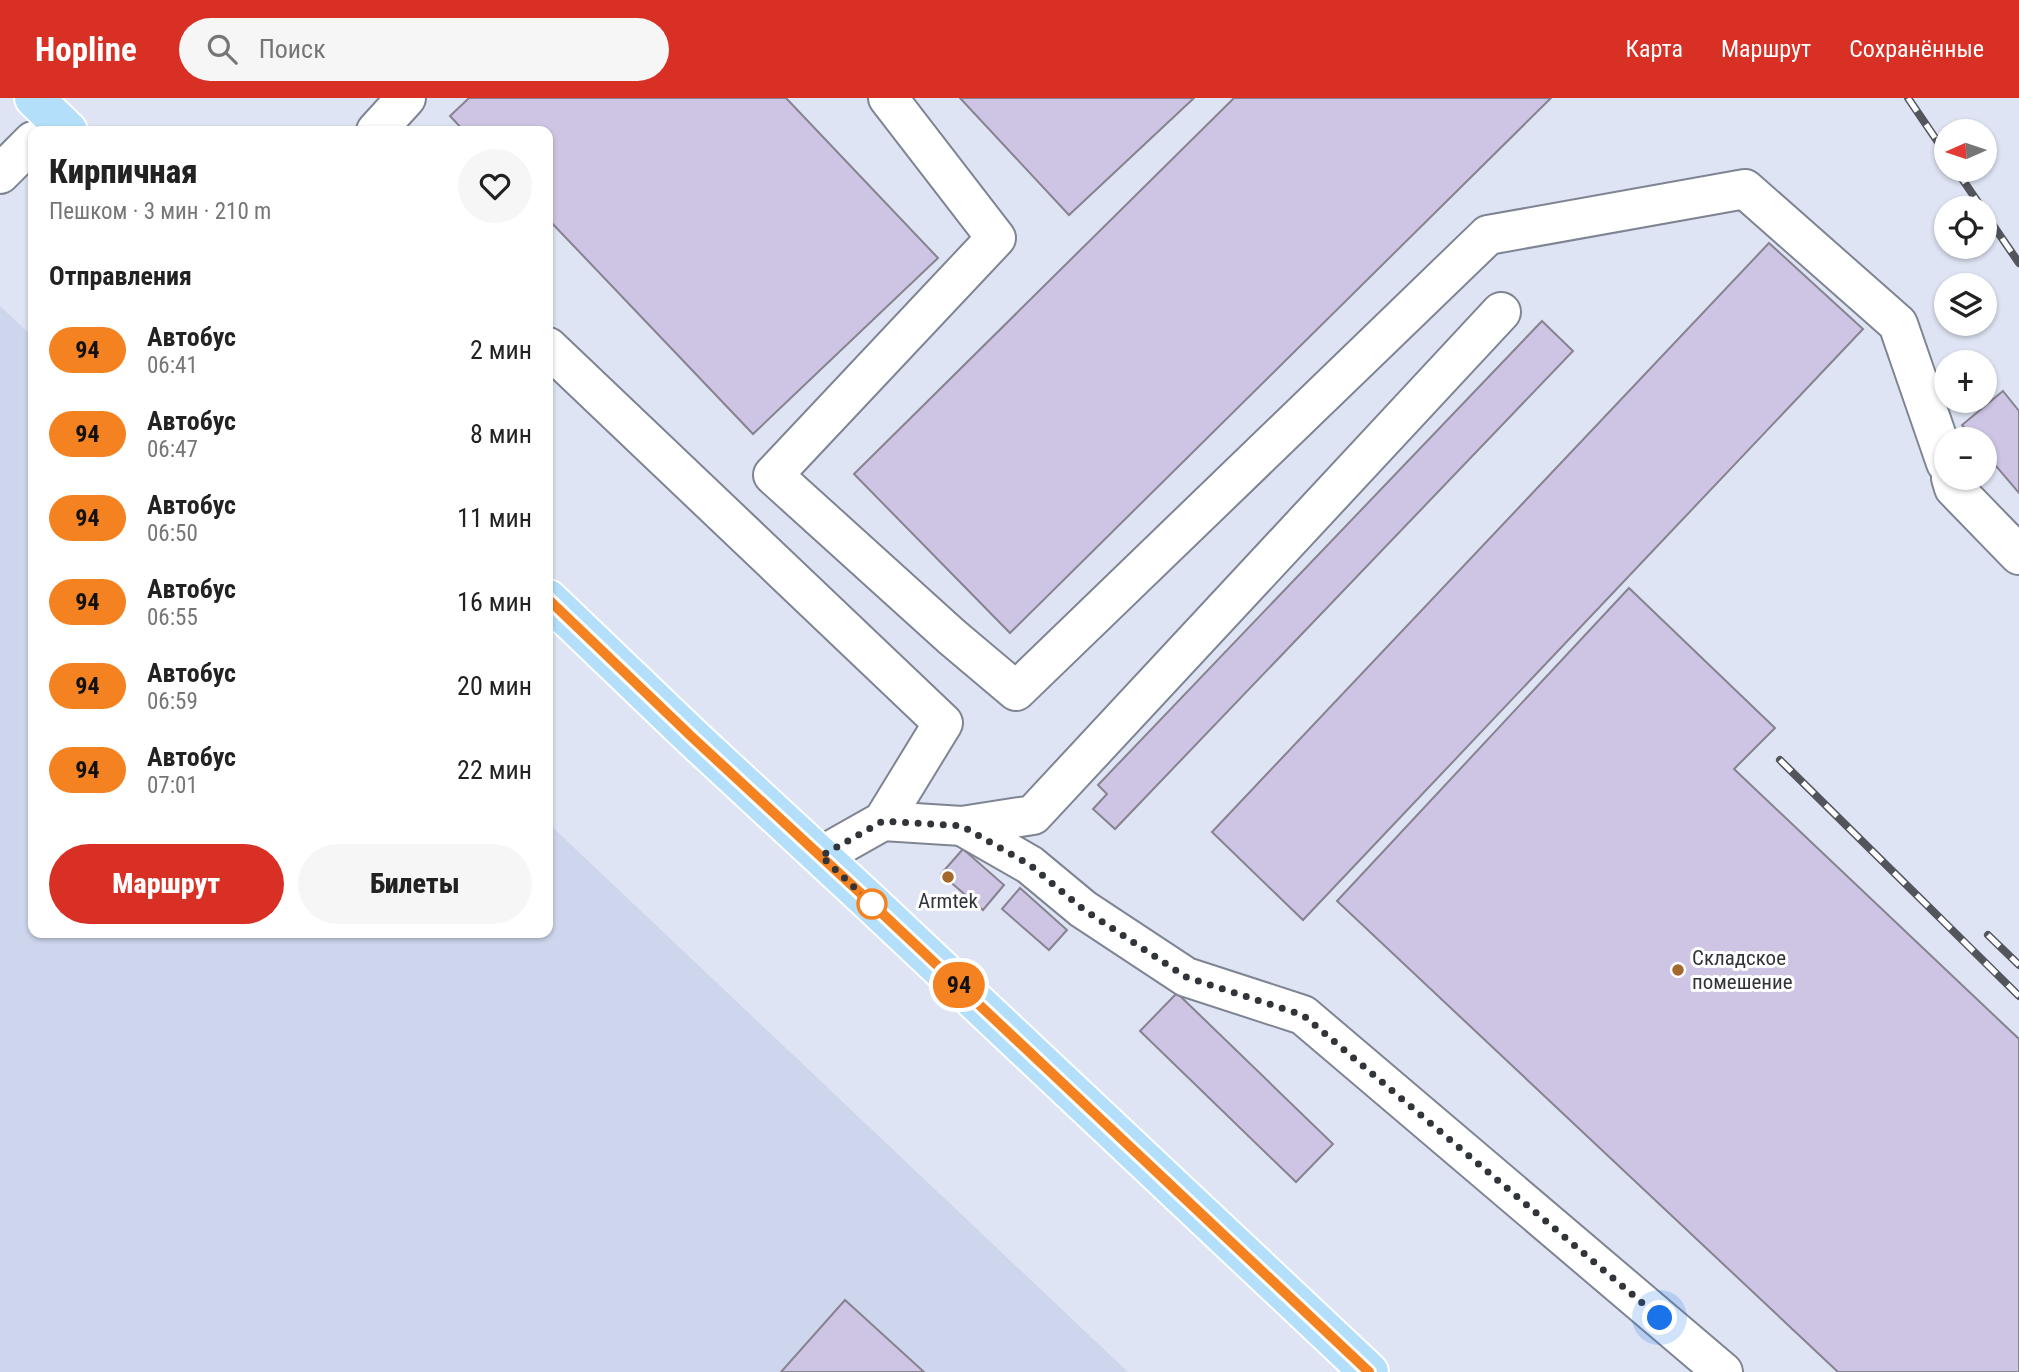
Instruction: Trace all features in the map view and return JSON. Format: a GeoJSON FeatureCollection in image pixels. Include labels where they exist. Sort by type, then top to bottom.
{"type":"FeatureCollection","features":[{"type":"Feature","properties":{"kind":"main road"},"geometry":{"type":"LineString","coordinates":[[553,604],[1369,1372]]}},
{"type":"Feature","properties":{"kind":"lane"},"geometry":{"type":"LineString","coordinates":[[381,126],[406,98]]}},
{"type":"Feature","properties":{"kind":"lane"},"geometry":{"type":"LineString","coordinates":[[888,98],[996,238],[773,475],[952,637],[1016,691],[1489,234],[1745,189],[1898,324],[1934,428]]}},
{"type":"Feature","properties":{"kind":"lane"},"geometry":{"type":"LineString","coordinates":[[0,174],[28,144]]}},
{"type":"Feature","properties":{"kind":"lane"},"geometry":{"type":"LineString","coordinates":[[883,821],[962,826],[1033,815],[1501,312]]}},
{"type":"Feature","properties":{"kind":"lane"},"geometry":{"type":"LineString","coordinates":[[553,352],[943,723],[883,821],[821,856]]}},
{"type":"Feature","properties":{"kind":"lane"},"geometry":{"type":"LineString","coordinates":[[1956,490],[2019,555]]}},
{"type":"Feature","properties":{"kind":"lane"},"geometry":{"type":"LineString","coordinates":[[962,826],[1030,865],[1083,909],[1186,977],[1303,1015],[1723,1372]]}},
{"type":"Feature","properties":{"kind":"shaded area"},"geometry":{"type":"Polygon","coordinates":[[[0,306],[28,332],[28,938],[553,938],[553,828],[1128,1372],[0,1372],[0,306]]]}},
{"type":"Feature","properties":{"kind":"building"},"geometry":{"type":"Polygon","coordinates":[[[469,98],[786,98],[938,258],[753,434],[553,224],[553,126],[459,126],[450,116],[469,98]]]}},
{"type":"Feature","properties":{"kind":"building"},"geometry":{"type":"Polygon","coordinates":[[[960,98],[1194,98],[1069,215],[960,98]]]}},
{"type":"Feature","properties":{"kind":"building"},"geometry":{"type":"Polygon","coordinates":[[[1234,98],[1551,98],[1010,633],[854,474],[1234,98]]]}},
{"type":"Feature","properties":{"kind":"building"},"geometry":{"type":"Polygon","coordinates":[[[1769,243],[1863,329],[1303,920],[1212,832],[1769,243]]]}},
{"type":"Feature","properties":{"kind":"building"},"geometry":{"type":"Polygon","coordinates":[[[1542,321],[1573,351],[1115,829],[1093,809],[1107,794],[1098,785],[1542,321]]]}},
{"type":"Feature","properties":{"kind":"building"},"geometry":{"type":"Polygon","coordinates":[[[2003,391],[2019,411],[2019,493],[1997,467],[1997,427],[1962,425],[1976,413],[1997,413],[1997,396],[2003,391]]]}},
{"type":"Feature","properties":{"kind":"building","name":"Складское помешение"},"geometry":{"type":"Polygon","coordinates":[[[1629,588],[1775,728],[1734,769],[2019,1039],[2019,1372],[1838,1372],[1337,901],[1629,588]]]}},
{"type":"Feature","properties":{"kind":"building"},"geometry":{"type":"Polygon","coordinates":[[[963,849],[1004,885],[983,910],[941,874],[963,849]]]}},
{"type":"Feature","properties":{"kind":"building"},"geometry":{"type":"Polygon","coordinates":[[[1020,888],[1067,930],[1049,950],[1002,909],[1020,888]]]}},
{"type":"Feature","properties":{"kind":"building"},"geometry":{"type":"Polygon","coordinates":[[[1177,993],[1333,1144],[1296,1182],[1140,1031],[1177,993]]]}},
{"type":"Feature","properties":{"kind":"building"},"geometry":{"type":"Polygon","coordinates":[[[845,1300],[924,1372],[781,1372],[845,1300]]]}},
{"type":"Feature","properties":{"kind":"railway"},"geometry":{"type":"LineString","coordinates":[[1908,98],[1934,136]]}},
{"type":"Feature","properties":{"kind":"railway"},"geometry":{"type":"LineString","coordinates":[[1964,182],[1974,196]]}},
{"type":"Feature","properties":{"kind":"railway"},"geometry":{"type":"LineString","coordinates":[[1997,231],[2019,263]]}},
{"type":"Feature","properties":{"kind":"railway"},"geometry":{"type":"LineString","coordinates":[[1780,760],[2019,996]]}},
{"type":"Feature","properties":{"kind":"railway"},"geometry":{"type":"LineString","coordinates":[[1988,935],[2019,965]]}},
{"type":"Feature","properties":{"kind":"bus line","name":"94"},"geometry":{"type":"LineString","coordinates":[[553,604],[1369,1372]]}},
{"type":"Feature","properties":{"kind":"place","name":"Armtek"},"geometry":{"type":"Point","coordinates":[948,877]}},
{"type":"Feature","properties":{"kind":"place","name":"Складское помешение"},"geometry":{"type":"Point","coordinates":[1678,970]}},
{"type":"Feature","properties":{"kind":"route"},"geometry":{"type":"LineString","coordinates":[[872,904],[821,856],[883,821],[962,826],[1030,865],[1083,909],[1186,977],[1303,1015],[1660,1318]]}}]}
